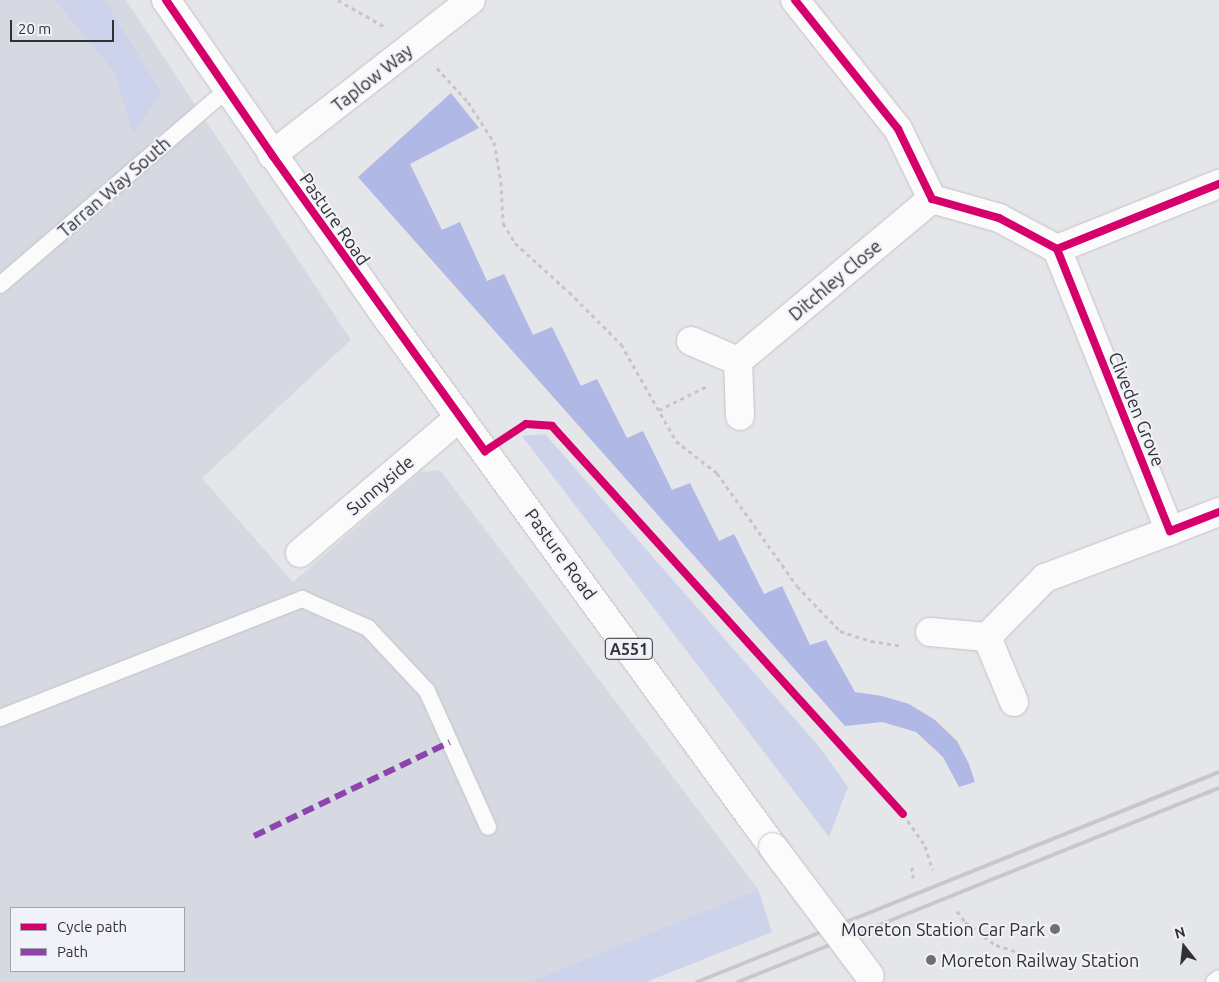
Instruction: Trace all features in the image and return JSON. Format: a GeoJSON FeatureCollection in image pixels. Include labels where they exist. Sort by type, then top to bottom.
{"type":"FeatureCollection","features":[{"type":"Feature","properties":{"kind":"street","name":"Pasture Road"},"geometry":{"type":"LineString","coordinates":[[166,0],[272,155],[460,417],[773,847],[872,979]]}},
{"type":"Feature","properties":{"kind":"street","name":"Taplow Way"},"geometry":{"type":"LineString","coordinates":[[272,155],[416,45],[471,0]]}},
{"type":"Feature","properties":{"kind":"street"},"geometry":{"type":"LineString","coordinates":[[795,0],[898,129],[932,199],[999,218],[1057,249],[1219,184]]}},
{"type":"Feature","properties":{"kind":"street","name":"Ditchley Close"},"geometry":{"type":"LineString","coordinates":[[738,361],[932,199]]}},
{"type":"Feature","properties":{"kind":"street","name":"Cliveden Grove"},"geometry":{"type":"LineString","coordinates":[[1057,249],[1170,531]]}},
{"type":"Feature","properties":{"kind":"street"},"geometry":{"type":"LineString","coordinates":[[692,341],[738,361],[740,416]]}},
{"type":"Feature","properties":{"kind":"street","name":"Sunnyside"},"geometry":{"type":"LineString","coordinates":[[300,552],[460,417]]}},
{"type":"Feature","properties":{"kind":"street"},"geometry":{"type":"LineString","coordinates":[[987,637],[1045,578],[1219,512]]}},
{"type":"Feature","properties":{"kind":"street"},"geometry":{"type":"LineString","coordinates":[[930,632],[987,637]]}},
{"type":"Feature","properties":{"kind":"street"},"geometry":{"type":"LineString","coordinates":[[987,637],[1014,702]]}},
{"type":"Feature","properties":{"kind":"lane","name":"Tarran Way South"},"geometry":{"type":"LineString","coordinates":[[0,285],[227,90]]}},
{"type":"Feature","properties":{"kind":"lane"},"geometry":{"type":"LineString","coordinates":[[0,718],[302,599],[368,628],[427,691],[488,827]]}},
{"type":"Feature","properties":{"kind":"lane"},"geometry":{"type":"LineString","coordinates":[[1214,982],[1219,978]]}},
{"type":"Feature","properties":{"kind":"path"},"geometry":{"type":"LineString","coordinates":[[338,0],[416,45],[468,102],[494,142],[501,182],[503,224],[515,243],[569,292],[621,344],[676,440],[717,473],[797,586],[840,630],[871,641],[917,649],[930,632]]}},
{"type":"Feature","properties":{"kind":"path"},"geometry":{"type":"LineString","coordinates":[[658,410],[715,382],[738,361]]}},
{"type":"Feature","properties":{"kind":"path"},"geometry":{"type":"LineString","coordinates":[[896,807],[925,846],[933,870]]}},
{"type":"Feature","properties":{"kind":"path"},"geometry":{"type":"LineString","coordinates":[[912,867],[913,878]]}},
{"type":"Feature","properties":{"kind":"path"},"geometry":{"type":"LineString","coordinates":[[957,911],[965,922],[996,945],[1015,951]]}},
{"type":"Feature","properties":{"kind":"shaded area"},"geometry":{"type":"Polygon","coordinates":[[[0,0],[126,0],[351,340],[202,478],[293,582],[420,472],[440,470],[758,889],[529,982],[0,982],[0,0]]]}},
{"type":"Feature","properties":{"kind":"shaded area"},"geometry":{"type":"Polygon","coordinates":[[[55,0],[105,0],[161,92],[133,134],[114,72],[55,0]]]}},
{"type":"Feature","properties":{"kind":"shaded area"},"geometry":{"type":"Polygon","coordinates":[[[545,434],[821,749],[848,787],[829,837],[522,436],[545,434]]]}},
{"type":"Feature","properties":{"kind":"shaded area"},"geometry":{"type":"Polygon","coordinates":[[[758,889],[772,932],[646,982],[529,982],[758,889]]]}},
{"type":"Feature","properties":{"kind":"water"},"geometry":{"type":"Polygon","coordinates":[[[451,93],[479,128],[410,164],[442,230],[460,222],[487,281],[504,274],[533,335],[552,327],[581,386],[597,379],[627,438],[643,431],[672,490],[690,483],[719,541],[734,534],[764,594],[782,586],[810,645],[826,640],[855,692],[882,696],[909,704],[935,720],[957,741],[969,764],[975,782],[959,787],[943,757],[916,732],[882,722],[845,726],[358,177],[451,93]]]}},
{"type":"Feature","properties":{"kind":"railway"},"geometry":{"type":"LineString","coordinates":[[697,982],[1219,772]]}},
{"type":"Feature","properties":{"kind":"railway"},"geometry":{"type":"LineString","coordinates":[[738,982],[1219,788]]}},
{"type":"Feature","properties":{"kind":"marked path"},"geometry":{"type":"LineString","coordinates":[[254,836],[450,742]]}},
{"type":"Feature","properties":{"kind":"cycle path"},"geometry":{"type":"LineString","coordinates":[[166,0],[272,155],[485,451],[526,424],[552,426],[903,814]]}},
{"type":"Feature","properties":{"kind":"cycle path"},"geometry":{"type":"LineString","coordinates":[[795,0],[898,129],[932,199],[999,218],[1057,249],[1219,184]]}},
{"type":"Feature","properties":{"kind":"cycle path"},"geometry":{"type":"LineString","coordinates":[[1057,249],[1170,531],[1219,512]]}},
{"type":"Feature","properties":{"kind":"place","name":"Moreton Station Car Park"},"geometry":{"type":"Point","coordinates":[1055,929]}},
{"type":"Feature","properties":{"kind":"place","name":"Moreton Railway Station"},"geometry":{"type":"Point","coordinates":[931,960]}}]}
